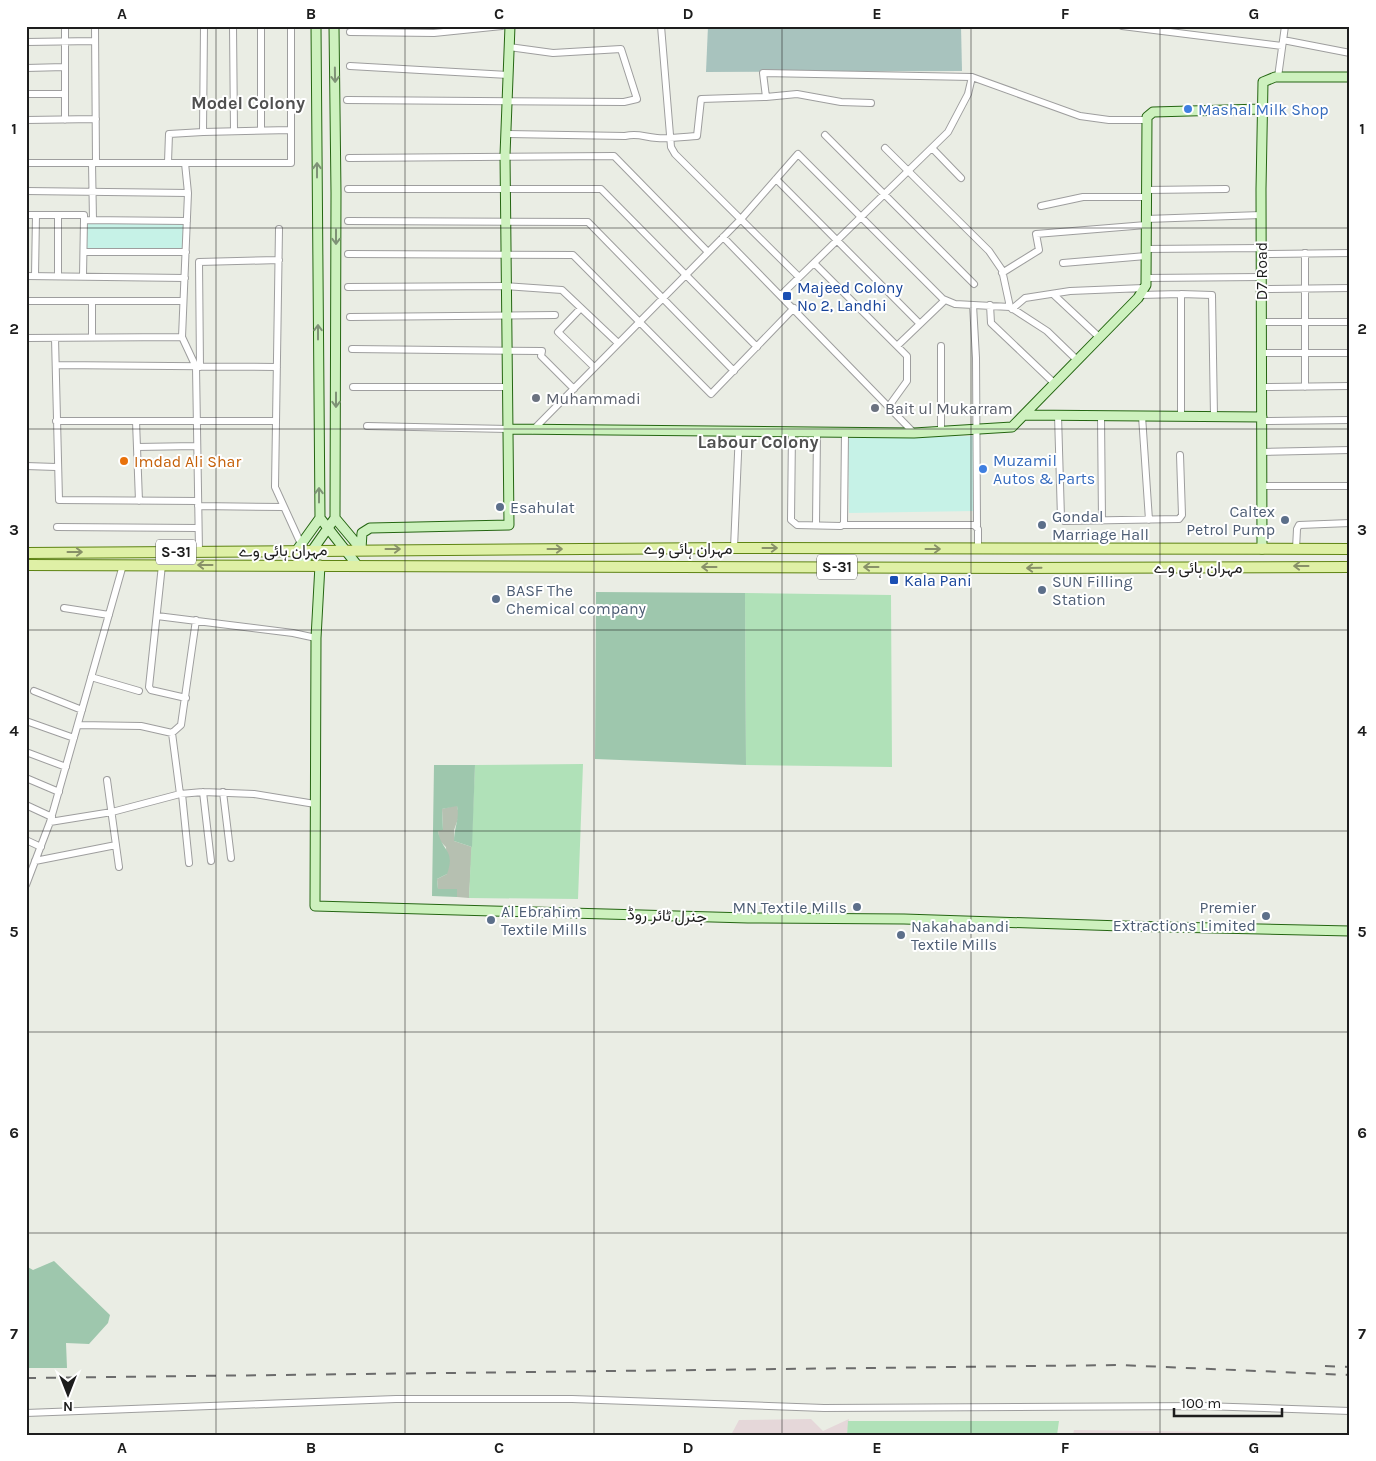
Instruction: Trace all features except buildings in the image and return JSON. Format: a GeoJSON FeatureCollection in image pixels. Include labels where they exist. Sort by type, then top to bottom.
{"type":"FeatureCollection","features":[{"type":"Feature","properties":{"kind":"main road","name":"مہران ہائی وے"},"geometry":{"type":"LineString","coordinates":[[26,553],[199,551],[299,547],[312,550],[734,548],[1350,549]]}},
{"type":"Feature","properties":{"kind":"main road"},"geometry":{"type":"LineString","coordinates":[[1079,548],[1079,568]]}},
{"type":"Feature","properties":{"kind":"main road","name":"مہران ہائی وے"},"geometry":{"type":"LineString","coordinates":[[26,565],[1350,567]]}},
{"type":"Feature","properties":{"kind":"street"},"geometry":{"type":"LineString","coordinates":[[65,26],[65,120]]}},
{"type":"Feature","properties":{"kind":"street"},"geometry":{"type":"LineString","coordinates":[[93,220],[96,119],[95,26]]}},
{"type":"Feature","properties":{"kind":"street"},"geometry":{"type":"LineString","coordinates":[[203,132],[204,26]]}},
{"type":"Feature","properties":{"kind":"street"},"geometry":{"type":"LineString","coordinates":[[233,26],[234,130]]}},
{"type":"Feature","properties":{"kind":"street"},"geometry":{"type":"LineString","coordinates":[[261,26],[261,130]]}},
{"type":"Feature","properties":{"kind":"street"},"geometry":{"type":"LineString","coordinates":[[26,163],[291,163],[291,26]]}},
{"type":"Feature","properties":{"kind":"street"},"geometry":{"type":"LineString","coordinates":[[299,547],[320,518],[316,26]]}},
{"type":"Feature","properties":{"kind":"street"},"geometry":{"type":"LineString","coordinates":[[302,565],[335,518],[336,193],[334,26]]}},
{"type":"Feature","properties":{"kind":"street"},"geometry":{"type":"LineString","coordinates":[[350,32],[434,33],[502,26]]}},
{"type":"Feature","properties":{"kind":"street"},"geometry":{"type":"LineString","coordinates":[[362,549],[362,533],[370,528],[509,525],[506,351],[506,134],[510,26]]}},
{"type":"Feature","properties":{"kind":"street"},"geometry":{"type":"LineString","coordinates":[[661,26],[670,138],[675,154],[799,277]]}},
{"type":"Feature","properties":{"kind":"street"},"geometry":{"type":"LineString","coordinates":[[1122,26],[1283,43],[1350,53]]}},
{"type":"Feature","properties":{"kind":"street"},"geometry":{"type":"LineString","coordinates":[[1285,26],[1278,77],[1350,77]]}},
{"type":"Feature","properties":{"kind":"street"},"geometry":{"type":"LineString","coordinates":[[26,42],[95,41]]}},
{"type":"Feature","properties":{"kind":"street"},"geometry":{"type":"LineString","coordinates":[[347,100],[624,102],[637,99],[620,49],[553,53],[509,47]]}},
{"type":"Feature","properties":{"kind":"street"},"geometry":{"type":"LineString","coordinates":[[350,66],[508,75]]}},
{"type":"Feature","properties":{"kind":"street"},"geometry":{"type":"LineString","coordinates":[[26,68],[65,67]]}},
{"type":"Feature","properties":{"kind":"street"},"geometry":{"type":"LineString","coordinates":[[766,97],[763,73],[972,77],[1080,116],[1109,120],[1147,120]]}},
{"type":"Feature","properties":{"kind":"street"},"geometry":{"type":"LineString","coordinates":[[781,296],[948,132],[968,94],[972,77]]}},
{"type":"Feature","properties":{"kind":"street","name":"D7 Road"},"geometry":{"type":"LineString","coordinates":[[1262,548],[1262,109],[1263,82],[1278,77]]}},
{"type":"Feature","properties":{"kind":"street"},"geometry":{"type":"LineString","coordinates":[[26,94],[65,94]]}},
{"type":"Feature","properties":{"kind":"street"},"geometry":{"type":"LineString","coordinates":[[506,134],[625,136],[640,134],[653,138],[697,136],[701,99],[797,94],[841,102],[871,104]]}},
{"type":"Feature","properties":{"kind":"street"},"geometry":{"type":"LineString","coordinates":[[367,426],[508,430],[914,433],[1012,427],[1142,292],[1146,278],[1147,120],[1153,112],[1262,109]]}},
{"type":"Feature","properties":{"kind":"street"},"geometry":{"type":"LineString","coordinates":[[26,120],[96,119]]}},
{"type":"Feature","properties":{"kind":"street"},"geometry":{"type":"LineString","coordinates":[[168,162],[169,134],[234,130],[291,130]]}},
{"type":"Feature","properties":{"kind":"street"},"geometry":{"type":"LineString","coordinates":[[825,135],[974,284]]}},
{"type":"Feature","properties":{"kind":"street"},"geometry":{"type":"LineString","coordinates":[[885,148],[907,172],[989,251],[1002,273],[1011,308]]}},
{"type":"Feature","properties":{"kind":"street"},"geometry":{"type":"LineString","coordinates":[[932,148],[961,178]]}},
{"type":"Feature","properties":{"kind":"street"},"geometry":{"type":"LineString","coordinates":[[533,430],[741,219],[798,154],[945,300],[955,304],[1011,308],[1047,331],[1077,360]]}},
{"type":"Feature","properties":{"kind":"street"},"geometry":{"type":"LineString","coordinates":[[350,158],[506,155],[614,156],[708,252]]}},
{"type":"Feature","properties":{"kind":"street"},"geometry":{"type":"LineString","coordinates":[[185,163],[188,193],[182,337],[198,367]]}},
{"type":"Feature","properties":{"kind":"street"},"geometry":{"type":"LineString","coordinates":[[776,179],[920,324]]}},
{"type":"Feature","properties":{"kind":"street"},"geometry":{"type":"LineString","coordinates":[[348,189],[601,189],[757,347]]}},
{"type":"Feature","properties":{"kind":"street"},"geometry":{"type":"LineString","coordinates":[[1041,206],[1082,197],[1226,189]]}},
{"type":"Feature","properties":{"kind":"street"},"geometry":{"type":"LineString","coordinates":[[26,191],[188,193]]}},
{"type":"Feature","properties":{"kind":"street"},"geometry":{"type":"LineString","coordinates":[[26,215],[84,215],[83,276]]}},
{"type":"Feature","properties":{"kind":"street"},"geometry":{"type":"LineString","coordinates":[[35,276],[36,215]]}},
{"type":"Feature","properties":{"kind":"street"},"geometry":{"type":"LineString","coordinates":[[58,215],[58,276]]}},
{"type":"Feature","properties":{"kind":"street"},"geometry":{"type":"LineString","coordinates":[[1002,273],[1039,250],[1036,234],[1146,222],[1261,216]]}},
{"type":"Feature","properties":{"kind":"street"},"geometry":{"type":"LineString","coordinates":[[84,220],[187,221]]}},
{"type":"Feature","properties":{"kind":"street"},"geometry":{"type":"LineString","coordinates":[[348,221],[588,222],[734,371]]}},
{"type":"Feature","properties":{"kind":"street"},"geometry":{"type":"LineString","coordinates":[[279,229],[275,487],[299,547]]}},
{"type":"Feature","properties":{"kind":"street"},"geometry":{"type":"LineString","coordinates":[[723,237],[914,433]]}},
{"type":"Feature","properties":{"kind":"street"},"geometry":{"type":"LineString","coordinates":[[1063,263],[1146,252],[1261,251],[1350,253]]}},
{"type":"Feature","properties":{"kind":"street"},"geometry":{"type":"LineString","coordinates":[[84,252],[186,252]]}},
{"type":"Feature","properties":{"kind":"street"},"geometry":{"type":"LineString","coordinates":[[1305,253],[1305,387]]}},
{"type":"Feature","properties":{"kind":"street"},"geometry":{"type":"LineString","coordinates":[[348,254],[573,255],[711,394],[794,308]]}},
{"type":"Feature","properties":{"kind":"street"},"geometry":{"type":"LineString","coordinates":[[199,551],[196,446],[199,262],[203,260],[278,260]]}},
{"type":"Feature","properties":{"kind":"street"},"geometry":{"type":"LineString","coordinates":[[814,263],[907,356],[907,380],[889,406]]}},
{"type":"Feature","properties":{"kind":"street"},"geometry":{"type":"LineString","coordinates":[[26,276],[184,278]]}},
{"type":"Feature","properties":{"kind":"street"},"geometry":{"type":"LineString","coordinates":[[1146,278],[1261,277]]}},
{"type":"Feature","properties":{"kind":"street"},"geometry":{"type":"LineString","coordinates":[[348,287],[506,286],[562,290],[618,344]]}},
{"type":"Feature","properties":{"kind":"street"},"geometry":{"type":"LineString","coordinates":[[1261,289],[1350,288]]}},
{"type":"Feature","properties":{"kind":"street"},"geometry":{"type":"LineString","coordinates":[[1011,308],[1025,298],[1053,294],[1142,292],[1212,295],[1214,417]]}},
{"type":"Feature","properties":{"kind":"street"},"geometry":{"type":"LineString","coordinates":[[1053,294],[1100,337]]}},
{"type":"Feature","properties":{"kind":"street"},"geometry":{"type":"LineString","coordinates":[[1181,294],[1181,417]]}},
{"type":"Feature","properties":{"kind":"street"},"geometry":{"type":"LineString","coordinates":[[897,346],[945,300]]}},
{"type":"Feature","properties":{"kind":"street"},"geometry":{"type":"LineString","coordinates":[[92,301],[92,337]]}},
{"type":"Feature","properties":{"kind":"street"},"geometry":{"type":"LineString","coordinates":[[26,302],[182,301]]}},
{"type":"Feature","properties":{"kind":"street"},"geometry":{"type":"LineString","coordinates":[[973,305],[976,358],[975,429],[978,549]]}},
{"type":"Feature","properties":{"kind":"street"},"geometry":{"type":"LineString","coordinates":[[990,305],[991,323],[1054,383]]}},
{"type":"Feature","properties":{"kind":"street"},"geometry":{"type":"LineString","coordinates":[[580,309],[558,332],[594,367]]}},
{"type":"Feature","properties":{"kind":"street"},"geometry":{"type":"LineString","coordinates":[[350,317],[555,315]]}},
{"type":"Feature","properties":{"kind":"street"},"geometry":{"type":"LineString","coordinates":[[1261,322],[1350,322]]}},
{"type":"Feature","properties":{"kind":"street"},"geometry":{"type":"LineString","coordinates":[[26,338],[182,337]]}},
{"type":"Feature","properties":{"kind":"street"},"geometry":{"type":"LineString","coordinates":[[54,338],[56,365],[56,467],[59,500],[284,507]]}},
{"type":"Feature","properties":{"kind":"street"},"geometry":{"type":"LineString","coordinates":[[941,431],[942,346]]}},
{"type":"Feature","properties":{"kind":"street"},"geometry":{"type":"LineString","coordinates":[[352,349],[542,351],[541,356],[574,389]]}},
{"type":"Feature","properties":{"kind":"street"},"geometry":{"type":"LineString","coordinates":[[1261,353],[1350,353]]}},
{"type":"Feature","properties":{"kind":"street"},"geometry":{"type":"LineString","coordinates":[[56,365],[277,367]]}},
{"type":"Feature","properties":{"kind":"street"},"geometry":{"type":"LineString","coordinates":[[1262,387],[1350,386]]}},
{"type":"Feature","properties":{"kind":"street"},"geometry":{"type":"LineString","coordinates":[[353,387],[507,387]]}},
{"type":"Feature","properties":{"kind":"street"},"geometry":{"type":"LineString","coordinates":[[1024,415],[1350,420]]}},
{"type":"Feature","properties":{"kind":"street"},"geometry":{"type":"LineString","coordinates":[[1058,416],[1061,518],[1064,521],[1180,518],[1180,455]]}},
{"type":"Feature","properties":{"kind":"street"},"geometry":{"type":"LineString","coordinates":[[1101,416],[1102,521]]}},
{"type":"Feature","properties":{"kind":"street"},"geometry":{"type":"LineString","coordinates":[[1142,416],[1149,520]]}},
{"type":"Feature","properties":{"kind":"street"},"geometry":{"type":"LineString","coordinates":[[56,421],[276,421]]}},
{"type":"Feature","properties":{"kind":"street"},"geometry":{"type":"LineString","coordinates":[[136,421],[139,501]]}},
{"type":"Feature","properties":{"kind":"street"},"geometry":{"type":"LineString","coordinates":[[734,548],[739,431]]}},
{"type":"Feature","properties":{"kind":"street"},"geometry":{"type":"LineString","coordinates":[[792,432],[791,520],[797,525],[977,526]]}},
{"type":"Feature","properties":{"kind":"street"},"geometry":{"type":"LineString","coordinates":[[816,525],[817,432]]}},
{"type":"Feature","properties":{"kind":"street"},"geometry":{"type":"LineString","coordinates":[[843,525],[845,432]]}},
{"type":"Feature","properties":{"kind":"street"},"geometry":{"type":"LineString","coordinates":[[137,447],[196,446]]}},
{"type":"Feature","properties":{"kind":"street"},"geometry":{"type":"LineString","coordinates":[[1262,452],[1350,450]]}},
{"type":"Feature","properties":{"kind":"street"},"geometry":{"type":"LineString","coordinates":[[26,466],[56,467]]}},
{"type":"Feature","properties":{"kind":"street"},"geometry":{"type":"LineString","coordinates":[[1262,486],[1350,486]]}},
{"type":"Feature","properties":{"kind":"street"},"geometry":{"type":"LineString","coordinates":[[320,518],[357,565]]}},
{"type":"Feature","properties":{"kind":"street"},"geometry":{"type":"LineString","coordinates":[[335,518],[362,549]]}},
{"type":"Feature","properties":{"kind":"street"},"geometry":{"type":"LineString","coordinates":[[1296,549],[1299,525],[1350,523]]}},
{"type":"Feature","properties":{"kind":"street"},"geometry":{"type":"LineString","coordinates":[[57,527],[198,528]]}},
{"type":"Feature","properties":{"kind":"street"},"geometry":{"type":"LineString","coordinates":[[26,885],[51,820],[123,565]]}},
{"type":"Feature","properties":{"kind":"street"},"geometry":{"type":"LineString","coordinates":[[162,565],[149,687],[151,690],[186,698]]}},
{"type":"Feature","properties":{"kind":"street"},"geometry":{"type":"LineString","coordinates":[[26,805],[51,820],[112,812],[181,794],[203,792],[254,794],[315,804],[316,638],[320,565]]}},
{"type":"Feature","properties":{"kind":"street"},"geometry":{"type":"LineString","coordinates":[[64,608],[108,615]]}},
{"type":"Feature","properties":{"kind":"street"},"geometry":{"type":"LineString","coordinates":[[157,616],[316,638]]}},
{"type":"Feature","properties":{"kind":"street"},"geometry":{"type":"LineString","coordinates":[[172,733],[181,725],[196,620]]}},
{"type":"Feature","properties":{"kind":"street"},"geometry":{"type":"LineString","coordinates":[[91,677],[139,691]]}},
{"type":"Feature","properties":{"kind":"street"},"geometry":{"type":"LineString","coordinates":[[34,690],[82,710]]}},
{"type":"Feature","properties":{"kind":"street"},"geometry":{"type":"LineString","coordinates":[[26,721],[74,738]]}},
{"type":"Feature","properties":{"kind":"street"},"geometry":{"type":"LineString","coordinates":[[78,725],[141,726],[172,733]]}},
{"type":"Feature","properties":{"kind":"street"},"geometry":{"type":"LineString","coordinates":[[172,733],[189,863]]}},
{"type":"Feature","properties":{"kind":"street"},"geometry":{"type":"LineString","coordinates":[[26,752],[66,767]]}},
{"type":"Feature","properties":{"kind":"street"},"geometry":{"type":"LineString","coordinates":[[26,778],[59,792]]}},
{"type":"Feature","properties":{"kind":"street"},"geometry":{"type":"LineString","coordinates":[[107,780],[119,867]]}},
{"type":"Feature","properties":{"kind":"street"},"geometry":{"type":"LineString","coordinates":[[203,792],[211,861]]}},
{"type":"Feature","properties":{"kind":"street"},"geometry":{"type":"LineString","coordinates":[[223,792],[230,858]]}},
{"type":"Feature","properties":{"kind":"street","name":"جنرل ٹائر روڈ"},"geometry":{"type":"LineString","coordinates":[[315,804],[315,906],[1350,931]]}},
{"type":"Feature","properties":{"kind":"street"},"geometry":{"type":"LineString","coordinates":[[26,840],[40,847]]}},
{"type":"Feature","properties":{"kind":"street"},"geometry":{"type":"LineString","coordinates":[[35,861],[116,845]]}},
{"type":"Feature","properties":{"kind":"street"},"geometry":{"type":"LineString","coordinates":[[26,1414],[396,1399],[572,1399],[824,1408],[1202,1406],[1350,1411]]}},
{"type":"Feature","properties":{"kind":"shaded area"},"geometry":{"type":"Polygon","coordinates":[[[708,26],[961,26],[962,71],[706,72],[708,26]]]}},
{"type":"Feature","properties":{"kind":"shaded area"},"geometry":{"type":"Polygon","coordinates":[[[86,221],[184,224],[183,249],[86,250],[86,221]]]}},
{"type":"Feature","properties":{"kind":"shaded area"},"geometry":{"type":"Polygon","coordinates":[[[974,436],[975,511],[849,513],[848,438],[974,436]]]}},
{"type":"Feature","properties":{"kind":"shaded area"},"geometry":{"type":"Polygon","coordinates":[[[457,805],[459,816],[454,830],[454,841],[472,847],[469,898],[457,897],[457,889],[438,889],[437,879],[447,874],[446,847],[439,840],[438,830],[443,829],[442,809],[457,805]]]}},
{"type":"Feature","properties":{"kind":"shaded area"},"geometry":{"type":"Polygon","coordinates":[[[811,1419],[823,1431],[849,1419],[847,1435],[731,1435],[739,1420],[811,1419]]]}},
{"type":"Feature","properties":{"kind":"shaded area"},"geometry":{"type":"Polygon","coordinates":[[[1074,1430],[1350,1434],[1350,1435],[1073,1435],[1074,1430]]]}},
{"type":"Feature","properties":{"kind":"green space"},"geometry":{"type":"Polygon","coordinates":[[[596,592],[745,593],[746,765],[595,759],[596,592]]]}},
{"type":"Feature","properties":{"kind":"green space"},"geometry":{"type":"Polygon","coordinates":[[[745,593],[891,595],[892,767],[746,765],[745,593]]]}},
{"type":"Feature","properties":{"kind":"green space"},"geometry":{"type":"Polygon","coordinates":[[[583,764],[578,899],[469,898],[475,765],[583,764]]]}},
{"type":"Feature","properties":{"kind":"green space"},"geometry":{"type":"Polygon","coordinates":[[[434,765],[475,765],[472,847],[454,841],[458,815],[457,806],[442,809],[443,830],[438,831],[450,860],[447,874],[437,879],[438,889],[457,889],[457,897],[432,896],[434,765]]]}},
{"type":"Feature","properties":{"kind":"green space"},"geometry":{"type":"Polygon","coordinates":[[[54,1261],[110,1315],[108,1323],[89,1344],[66,1343],[67,1368],[26,1368],[26,1266],[33,1270],[54,1261]]]}},
{"type":"Feature","properties":{"kind":"green space"},"geometry":{"type":"Polygon","coordinates":[[[848,1421],[1059,1421],[1057,1435],[847,1435],[848,1421]]]}},
{"type":"Feature","properties":{"kind":"railway"},"geometry":{"type":"LineString","coordinates":[[26,1378],[1119,1365],[1350,1375]]}},
{"type":"Feature","properties":{"kind":"railway"},"geometry":{"type":"LineString","coordinates":[[1325,1366],[1350,1367]]}},
{"type":"Feature","properties":{"kind":"place","name":"Mashal Milk Shop"},"geometry":{"type":"Point","coordinates":[1188,109]}},
{"type":"Feature","properties":{"kind":"place","name":"Majeed Colony No 2, Landhi"},"geometry":{"type":"Point","coordinates":[787,296]}},
{"type":"Feature","properties":{"kind":"place","name":"Muhammadi"},"geometry":{"type":"Point","coordinates":[536,398]}},
{"type":"Feature","properties":{"kind":"place","name":"Bait ul Mukarram"},"geometry":{"type":"Point","coordinates":[875,408]}},
{"type":"Feature","properties":{"kind":"place","name":"Imdad Ali Shar"},"geometry":{"type":"Point","coordinates":[124,461]}},
{"type":"Feature","properties":{"kind":"place","name":"Muzamil Autos & Parts"},"geometry":{"type":"Point","coordinates":[983,469]}},
{"type":"Feature","properties":{"kind":"place","name":"Esahulat"},"geometry":{"type":"Point","coordinates":[500,507]}},
{"type":"Feature","properties":{"kind":"place","name":"Caltex Petrol Pump"},"geometry":{"type":"Point","coordinates":[1285,520]}},
{"type":"Feature","properties":{"kind":"place","name":"Gondal Marriage Hall"},"geometry":{"type":"Point","coordinates":[1042,525]}},
{"type":"Feature","properties":{"kind":"place","name":"Kala Pani"},"geometry":{"type":"Point","coordinates":[894,580]}},
{"type":"Feature","properties":{"kind":"place","name":"SUN Filling Station"},"geometry":{"type":"Point","coordinates":[1042,590]}},
{"type":"Feature","properties":{"kind":"place","name":"BASF The Chemical company"},"geometry":{"type":"Point","coordinates":[496,599]}},
{"type":"Feature","properties":{"kind":"place","name":"MN Textile Mills"},"geometry":{"type":"Point","coordinates":[857,907]}},
{"type":"Feature","properties":{"kind":"place","name":"Premier Extractions Limited"},"geometry":{"type":"Point","coordinates":[1266,916]}},
{"type":"Feature","properties":{"kind":"place","name":"Al Ebrahim Textile Mills"},"geometry":{"type":"Point","coordinates":[491,920]}},
{"type":"Feature","properties":{"kind":"place","name":"Nakahabandi Textile Mills"},"geometry":{"type":"Point","coordinates":[901,935]}},
{"type":"Feature","properties":{"kind":"district","name":"Model Colony"},"geometry":{"type":"Point","coordinates":[248,103]}},
{"type":"Feature","properties":{"kind":"district","name":"Labour Colony"},"geometry":{"type":"Point","coordinates":[758,442]}}]}
